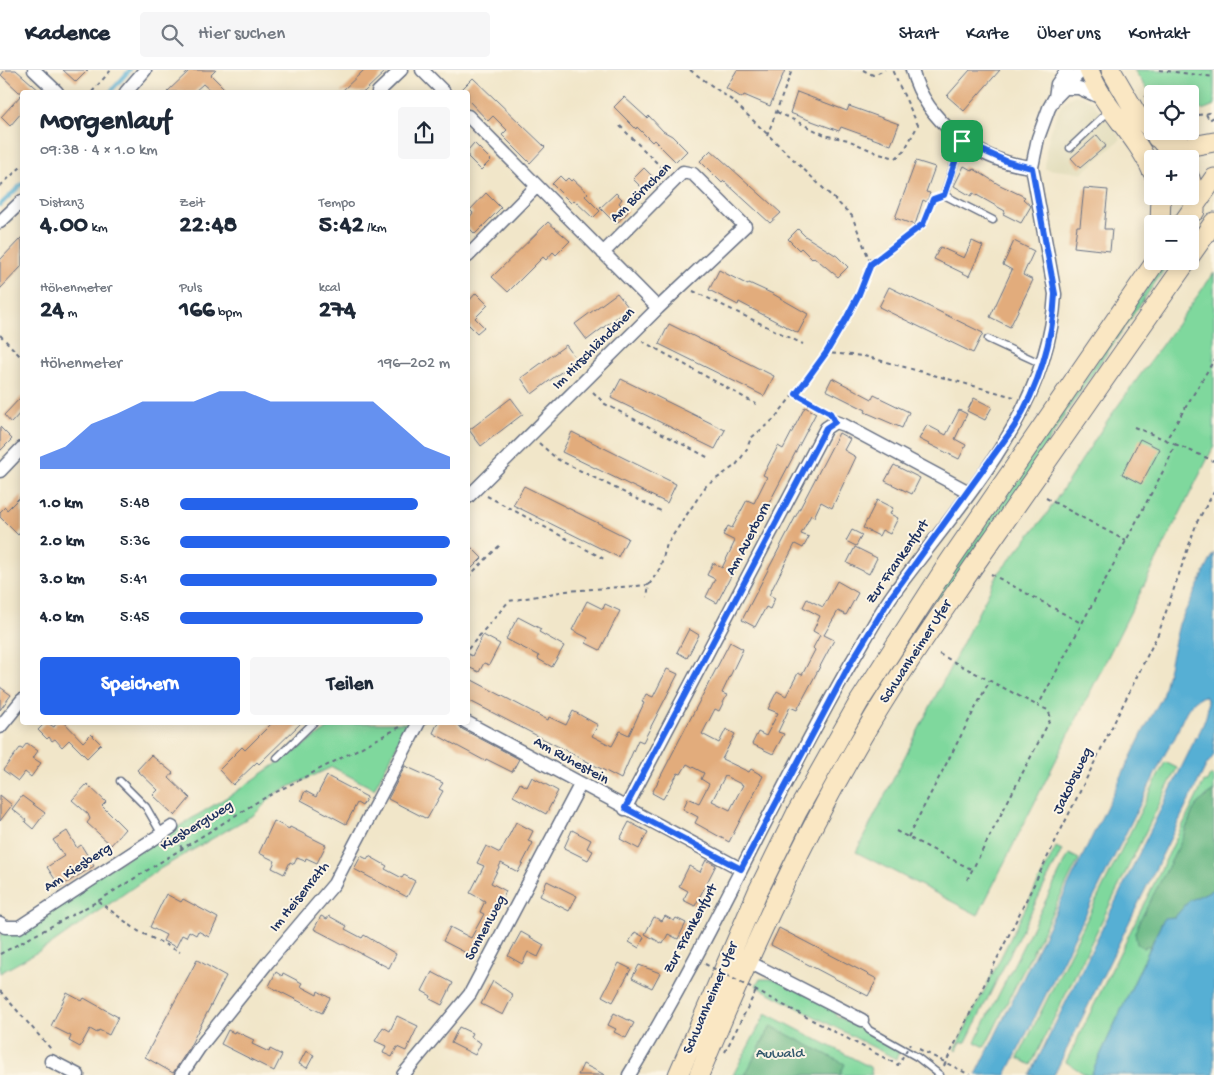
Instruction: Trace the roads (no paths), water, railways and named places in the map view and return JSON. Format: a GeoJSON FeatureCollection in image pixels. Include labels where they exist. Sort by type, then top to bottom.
{"type":"FeatureCollection","features":[{"type":"Feature","properties":{"kind":"main road"},"geometry":{"type":"LineString","coordinates":[[1089,70],[1106,103],[1144,154]]}},
{"type":"Feature","properties":{"kind":"main road"},"geometry":{"type":"LineString","coordinates":[[1110,71],[1125,98],[1144,122]]}},
{"type":"Feature","properties":{"kind":"main road"},"geometry":{"type":"LineString","coordinates":[[1159,140],[1168,150]]}},
{"type":"Feature","properties":{"kind":"main road"},"geometry":{"type":"LineString","coordinates":[[1165,140],[1187,147],[1214,142]]}},
{"type":"Feature","properties":{"kind":"main road"},"geometry":{"type":"LineString","coordinates":[[1199,197],[1214,178]]}},
{"type":"Feature","properties":{"kind":"main road"},"geometry":{"type":"LineString","coordinates":[[1199,243],[1214,222]]}},
{"type":"Feature","properties":{"kind":"main road"},"geometry":{"type":"LineString","coordinates":[[1145,277],[1147,270]]}},
{"type":"Feature","properties":{"kind":"main road","name":"Schwanheimer Ufer"},"geometry":{"type":"LineString","coordinates":[[678,1075],[758,891],[807,794],[855,710],[954,554],[1150,270]]}},
{"type":"Feature","properties":{"kind":"main road"},"geometry":{"type":"LineString","coordinates":[[1157,304],[1171,270]]}},
{"type":"Feature","properties":{"kind":"main road","name":"Schwanheimer Ufer"},"geometry":{"type":"LineString","coordinates":[[700,1075],[748,961],[801,848],[841,773],[889,691],[1000,528],[1181,270]]}},
{"type":"Feature","properties":{"kind":"street"},"geometry":{"type":"LineString","coordinates":[[34,70],[55,90]]}},
{"type":"Feature","properties":{"kind":"street"},"geometry":{"type":"LineString","coordinates":[[128,90],[145,70]]}},
{"type":"Feature","properties":{"kind":"street"},"geometry":{"type":"LineString","coordinates":[[380,90],[401,70]]}},
{"type":"Feature","properties":{"kind":"street"},"geometry":{"type":"LineString","coordinates":[[422,70],[442,90]]}},
{"type":"Feature","properties":{"kind":"street"},"geometry":{"type":"LineString","coordinates":[[912,70],[918,89],[931,110],[962,141],[1008,162],[1032,168]]}},
{"type":"Feature","properties":{"kind":"street","name":"Zur Frankenfurt"},"geometry":{"type":"LineString","coordinates":[[1054,99],[1082,70]]}},
{"type":"Feature","properties":{"kind":"street","name":"Zur Frankenfurt"},"geometry":{"type":"LineString","coordinates":[[629,1075],[850,664],[891,597],[969,492],[1009,434],[1027,401],[1042,364],[1054,312],[1055,294],[1032,168],[1038,138],[1054,99],[1057,84],[1066,71]]}},
{"type":"Feature","properties":{"kind":"street"},"geometry":{"type":"LineString","coordinates":[[1064,88],[1078,88],[1106,103]]}},
{"type":"Feature","properties":{"kind":"street"},"geometry":{"type":"LineString","coordinates":[[470,118],[658,308]]}},
{"type":"Feature","properties":{"kind":"street","name":"Am Börnchen"},"geometry":{"type":"LineString","coordinates":[[603,253],[683,172],[694,174],[745,226]]}},
{"type":"Feature","properties":{"kind":"street"},"geometry":{"type":"LineString","coordinates":[[470,254],[538,186]]}},
{"type":"Feature","properties":{"kind":"street"},"geometry":{"type":"LineString","coordinates":[[0,222],[20,203]]}},
{"type":"Feature","properties":{"kind":"street","name":"Im Hirschländchen"},"geometry":{"type":"LineString","coordinates":[[472,493],[658,308],[745,226]]}},
{"type":"Feature","properties":{"kind":"street","name":"Am Auerborn"},"geometry":{"type":"LineString","coordinates":[[625,808],[826,428],[835,422],[969,492]]}},
{"type":"Feature","properties":{"kind":"street"},"geometry":{"type":"LineString","coordinates":[[0,471],[20,450]]}},
{"type":"Feature","properties":{"kind":"street"},"geometry":{"type":"LineString","coordinates":[[0,727],[20,702]]}},
{"type":"Feature","properties":{"kind":"street","name":"Am Ruhestein"},"geometry":{"type":"LineString","coordinates":[[470,724],[580,785],[741,869]]}},
{"type":"Feature","properties":{"kind":"street","name":"Im Heisenrath"},"geometry":{"type":"LineString","coordinates":[[181,1075],[199,1048],[334,884],[417,725]]}},
{"type":"Feature","properties":{"kind":"street","name":"Sonnenweg"},"geometry":{"type":"LineString","coordinates":[[404,1075],[470,994],[580,785]]}},
{"type":"Feature","properties":{"kind":"street","name":"Am Kiesberg"},"geometry":{"type":"LineString","coordinates":[[0,924],[5,927],[19,927],[167,830]]}},
{"type":"Feature","properties":{"kind":"street"},"geometry":{"type":"LineString","coordinates":[[748,961],[862,1020]]}},
{"type":"Feature","properties":{"kind":"street"},"geometry":{"type":"LineString","coordinates":[[51,1060],[78,1075]]}},
{"type":"Feature","properties":{"kind":"lane"},"geometry":{"type":"LineString","coordinates":[[1070,148],[1106,103]]}},
{"type":"Feature","properties":{"kind":"lane"},"geometry":{"type":"LineString","coordinates":[[962,141],[944,195],[993,220]]}},
{"type":"Feature","properties":{"kind":"lane"},"geometry":{"type":"LineString","coordinates":[[988,338],[1042,364]]}},
{"type":"Feature","properties":{"kind":"lane"},"geometry":{"type":"LineString","coordinates":[[277,758],[311,725]]}},
{"type":"Feature","properties":{"kind":"lane"},"geometry":{"type":"LineString","coordinates":[[120,781],[167,830]]}},
{"type":"Feature","properties":{"kind":"lane"},"geometry":{"type":"LineString","coordinates":[[862,1020],[869,1030],[917,1057],[940,1075]]}},
{"type":"Feature","properties":{"kind":"water"},"geometry":{"type":"Polygon","coordinates":[[[1214,553],[1214,755],[1206,766],[1054,1075],[1030,1075],[1195,737],[1197,737],[1207,711],[1208,705],[1205,696],[1193,702],[1184,715],[1173,742],[1170,744],[1006,1075],[976,1075],[1144,730],[1162,697],[1179,624],[1214,553]]]}},
{"type":"Feature","properties":{"kind":"water"},"geometry":{"type":"Polygon","coordinates":[[[1214,889],[1214,1075],[1091,1075],[1164,918],[1175,917],[1189,901],[1214,889]]]}},
{"type":"Feature","properties":{"kind":"waterway"},"geometry":{"type":"LineString","coordinates":[[112,90],[130,70]]}},
{"type":"Feature","properties":{"kind":"waterway"},"geometry":{"type":"LineString","coordinates":[[0,205],[20,186]]}},
{"type":"Feature","properties":{"kind":"park label","name":"Auwald"},"geometry":{"type":"Point","coordinates":[780,1054]}}]}
